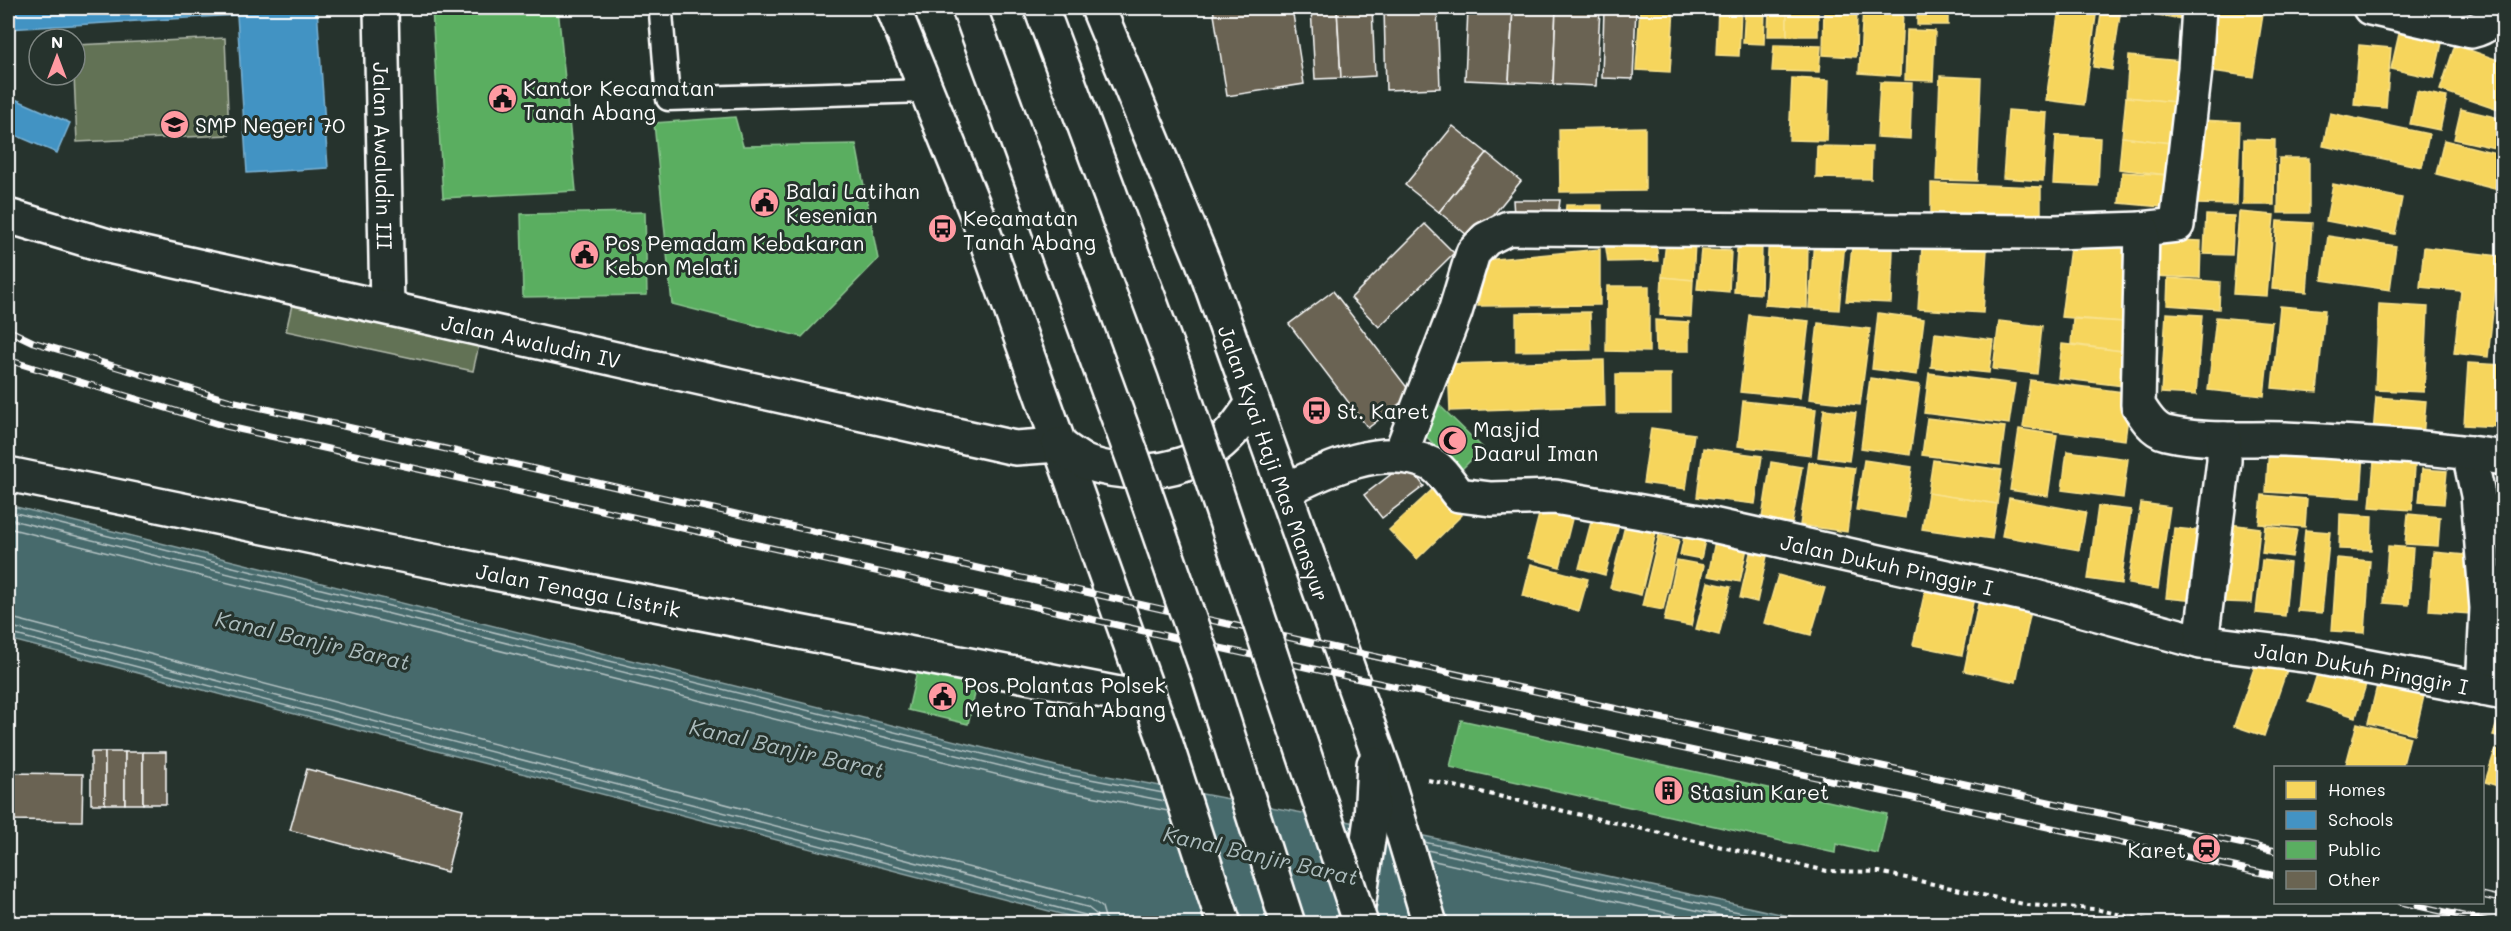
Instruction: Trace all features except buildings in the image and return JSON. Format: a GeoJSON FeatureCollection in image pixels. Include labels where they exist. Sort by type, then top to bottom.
{"type":"FeatureCollection","features":[{"type":"Feature","properties":{"kind":"street","name":"Jalan Awaludin III"},"geometry":{"type":"LineString","coordinates":[[381,8],[387,307]]}},
{"type":"Feature","properties":{"kind":"street"},"geometry":{"type":"LineString","coordinates":[[893,8],[978,217],[1163,735],[1224,924]]}},
{"type":"Feature","properties":{"kind":"street"},"geometry":{"type":"LineString","coordinates":[[969,8],[1133,458],[1209,676],[1288,924]]}},
{"type":"Feature","properties":{"kind":"street"},"geometry":{"type":"LineString","coordinates":[[1041,8],[1175,369],[1361,924]]}},
{"type":"Feature","properties":{"kind":"street","name":"Jalan Kyai Haji Mas Mansyur"},"geometry":{"type":"LineString","coordinates":[[1098,8],[1203,262],[1379,757]]}},
{"type":"Feature","properties":{"kind":"street"},"geometry":{"type":"LineString","coordinates":[[1400,455],[1443,344],[1473,253],[1486,239],[1508,228],[2053,232],[2142,229],[2178,225],[2193,92],[2199,8]]}},
{"type":"Feature","properties":{"kind":"street"},"geometry":{"type":"LineString","coordinates":[[2370,8],[2471,32],[2490,22],[2498,11]]}},
{"type":"Feature","properties":{"kind":"street","name":"Jalan Awaludin IV"},"geometry":{"type":"LineString","coordinates":[[8,216],[108,246],[1015,448],[1059,445]]}},
{"type":"Feature","properties":{"kind":"street"},"geometry":{"type":"LineString","coordinates":[[2142,229],[2138,405],[2148,421],[2163,433],[2224,439],[2408,446],[2504,458]]}},
{"type":"Feature","properties":{"kind":"street"},"geometry":{"type":"LineString","coordinates":[[1059,445],[1088,464],[1122,472],[1164,470],[1196,459],[1227,437],[1253,404]]}},
{"type":"Feature","properties":{"kind":"street"},"geometry":{"type":"LineString","coordinates":[[2201,642],[2224,461],[2224,439]]}},
{"type":"Feature","properties":{"kind":"street"},"geometry":{"type":"LineString","coordinates":[[2469,453],[2478,495],[2493,691]]}},
{"type":"Feature","properties":{"kind":"street","name":"Jalan Dukuh Pinggir I"},"geometry":{"type":"LineString","coordinates":[[1284,491],[1334,469],[1374,458],[1400,455],[1433,465],[1459,495],[1491,499],[1555,497],[1699,522],[2032,596],[2201,642],[2311,656],[2493,691]]}},
{"type":"Feature","properties":{"kind":"street","name":"Jalan Tenaga Listrik"},"geometry":{"type":"LineString","coordinates":[[8,474],[376,550],[1150,700]]}},
{"type":"Feature","properties":{"kind":"street"},"geometry":{"type":"LineString","coordinates":[[1379,757],[1385,820],[1431,924]]}},
{"type":"Feature","properties":{"kind":"street"},"geometry":{"type":"LineString","coordinates":[[1356,924],[1385,820]]}},
{"type":"Feature","properties":{"kind":"lane"},"geometry":{"type":"LineString","coordinates":[[661,13],[668,99],[926,91]]}},
{"type":"Feature","properties":{"kind":"path"},"geometry":{"type":"LineString","coordinates":[[1379,757],[1827,871],[1880,872],[2028,905],[2095,909],[2162,924]]}},
{"type":"Feature","properties":{"kind":"green space"},"geometry":{"type":"Polygon","coordinates":[[[225,38],[229,135],[77,142],[75,87],[87,87],[87,44],[225,38]]]}},
{"type":"Feature","properties":{"kind":"green space"},"geometry":{"type":"Polygon","coordinates":[[[294,296],[481,336],[473,371],[286,331],[294,296]]]}},
{"type":"Feature","properties":{"kind":"water","name":"Kanal Banjir Barat"},"geometry":{"type":"Polygon","coordinates":[[[8,505],[1060,767],[1424,836],[1821,923],[1095,923],[8,639],[8,505]]]}},
{"type":"Feature","properties":{"kind":"railway"},"geometry":{"type":"LineString","coordinates":[[8,330],[33,342],[231,401],[1340,649],[2274,851]]}},
{"type":"Feature","properties":{"kind":"railway"},"geometry":{"type":"LineString","coordinates":[[8,360],[225,426],[1350,677],[2274,876]]}},
{"type":"Feature","properties":{"kind":"railway"},"geometry":{"type":"LineString","coordinates":[[2484,895],[2504,900]]}},
{"type":"Feature","properties":{"kind":"railway"},"geometry":{"type":"LineString","coordinates":[[2410,904],[2498,924]]}},
{"type":"Feature","properties":{"kind":"place","name":"Kantor Kecamatan Tanah Abang"},"geometry":{"type":"Point","coordinates":[502,99]}},
{"type":"Feature","properties":{"kind":"place","name":"SMP Negeri 70"},"geometry":{"type":"Point","coordinates":[174,124]}},
{"type":"Feature","properties":{"kind":"place","name":"Balai Latihan Kesenian"},"geometry":{"type":"Point","coordinates":[765,202]}},
{"type":"Feature","properties":{"kind":"place","name":"Kecamatan Tanah Abang"},"geometry":{"type":"Point","coordinates":[942,229]}},
{"type":"Feature","properties":{"kind":"place","name":"Pos Pemadam Kebakaran Kebon Melati"},"geometry":{"type":"Point","coordinates":[584,254]}},
{"type":"Feature","properties":{"kind":"place","name":"St. Karet"},"geometry":{"type":"Point","coordinates":[1316,410]}},
{"type":"Feature","properties":{"kind":"place","name":"Masjid Daarul Iman"},"geometry":{"type":"Point","coordinates":[1452,440]}},
{"type":"Feature","properties":{"kind":"place","name":"Pos Polantas Polsek Metro Tanah Abang"},"geometry":{"type":"Point","coordinates":[943,696]}},
{"type":"Feature","properties":{"kind":"place","name":"Stasiun Karet"},"geometry":{"type":"Point","coordinates":[1669,791]}},
{"type":"Feature","properties":{"kind":"place","name":"Karet"},"geometry":{"type":"Point","coordinates":[2207,849]}}]}
